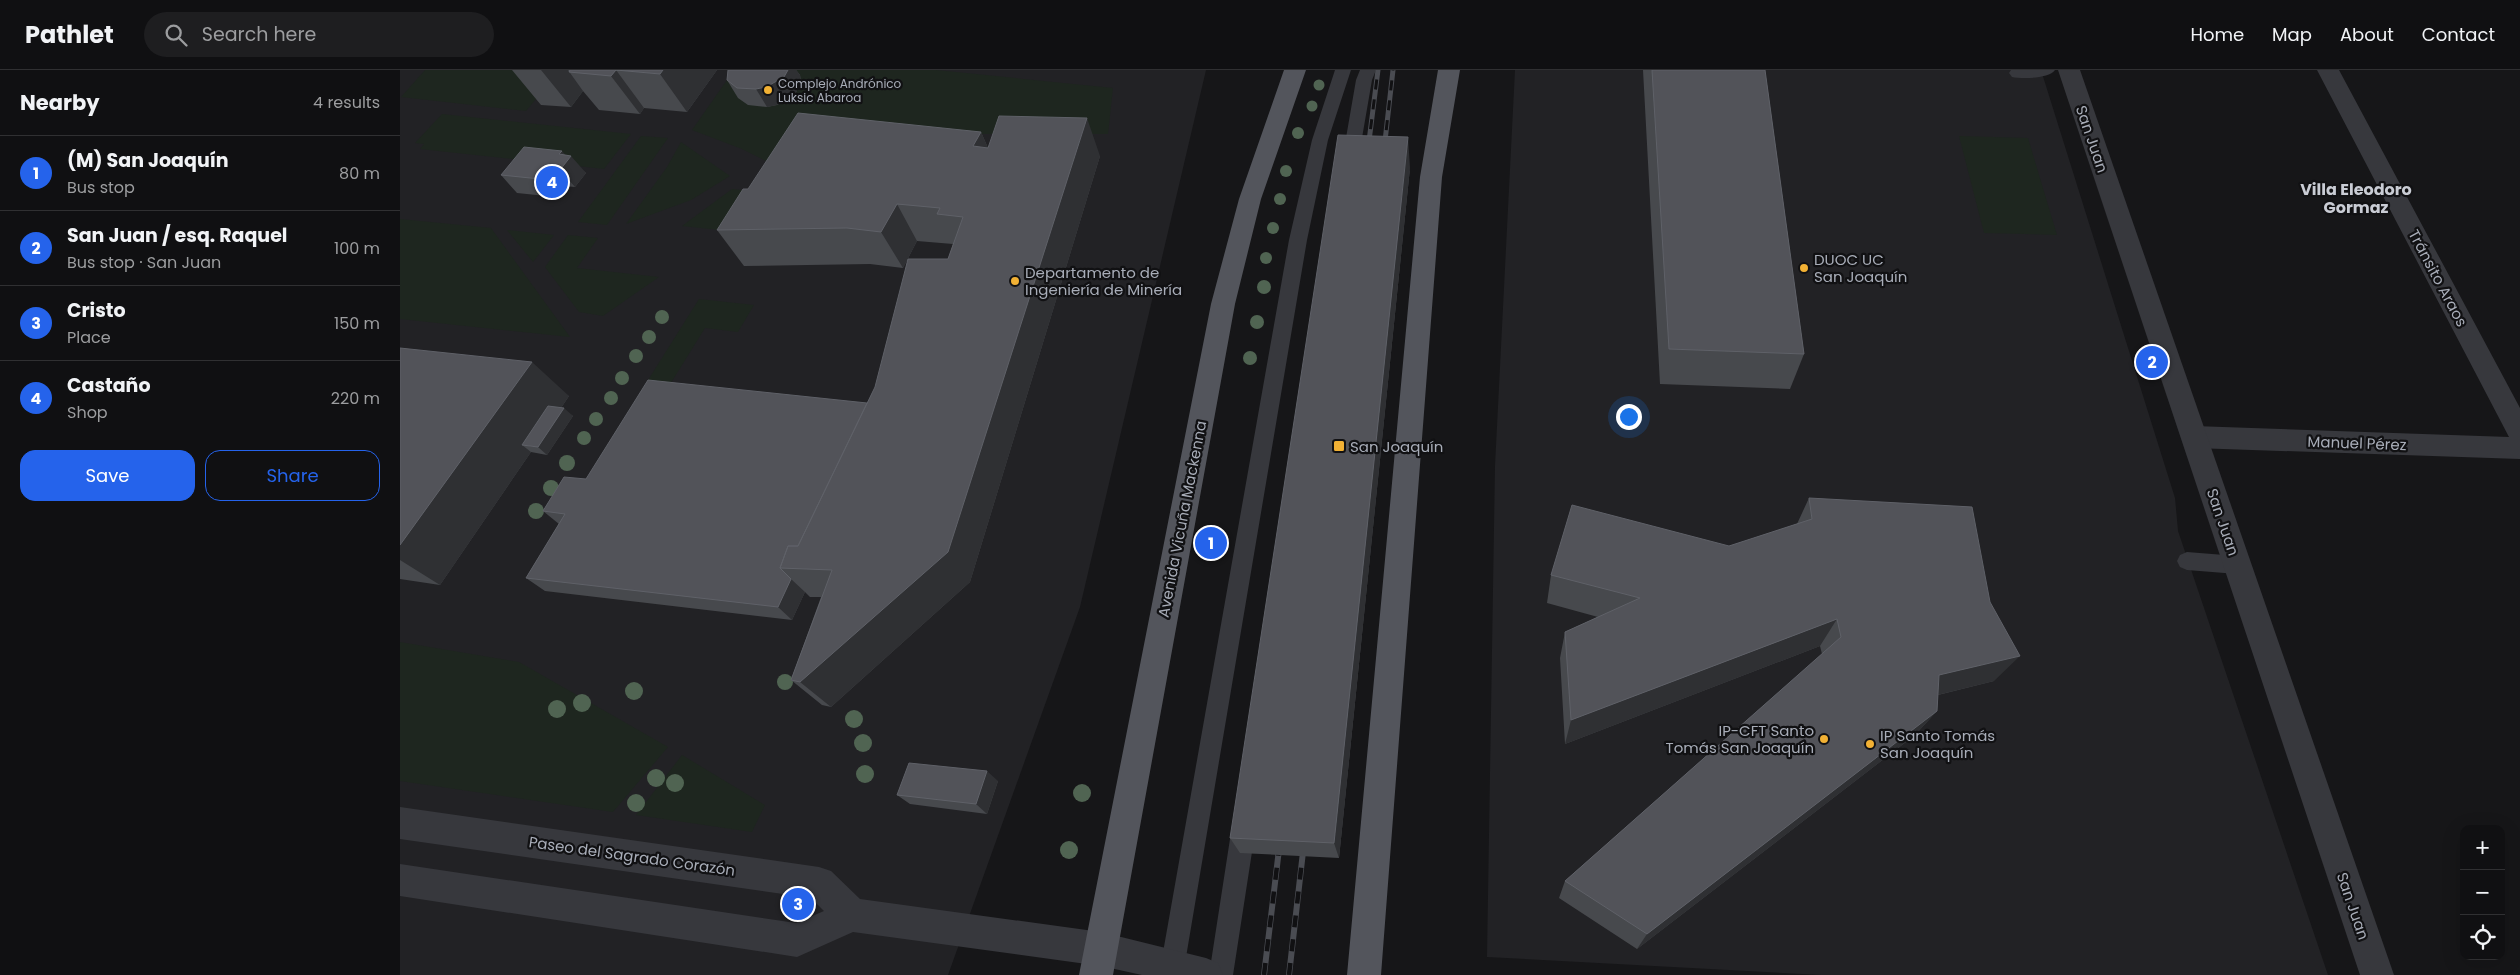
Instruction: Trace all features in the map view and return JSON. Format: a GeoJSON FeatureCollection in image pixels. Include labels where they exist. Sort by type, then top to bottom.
{"type":"FeatureCollection","features":[{"type":"Feature","properties":{"kind":"main road","name":"Avenida Vicuña Mackenna"},"geometry":{"type":"LineString","coordinates":[[1099,962],[1223,304],[1250,199],[1295,70]]}},
{"type":"Feature","properties":{"kind":"main road"},"geometry":{"type":"LineString","coordinates":[[1364,975],[1431,177],[1449,70]]}},
{"type":"Feature","properties":{"kind":"street","name":"San Juan"},"geometry":{"type":"LineString","coordinates":[[2068,70],[2376,975]]}},
{"type":"Feature","properties":{"kind":"street","name":"Tránsito Araos"},"geometry":{"type":"LineString","coordinates":[[2328,70],[2520,433]]}},
{"type":"Feature","properties":{"kind":"street","name":"Manuel Pérez"},"geometry":{"type":"LineString","coordinates":[[2194,438],[2520,448]]}},
{"type":"Feature","properties":{"kind":"street","name":"Paseo del Sagrado Corazón"},"geometry":{"type":"LineString","coordinates":[[400,823],[819,883],[852,915]]}},
{"type":"Feature","properties":{"kind":"street"},"geometry":{"type":"LineString","coordinates":[[400,880],[797,940],[852,915],[1099,962],[1206,975]]}},
{"type":"Feature","properties":{"kind":"lane"},"geometry":{"type":"LineString","coordinates":[[1172,970],[1242,554],[1298,240],[1320,140],[1343,70]]}},
{"type":"Feature","properties":{"kind":"lane"},"geometry":{"type":"LineString","coordinates":[[1347,178],[1362,90],[1368,70]]}},
{"type":"Feature","properties":{"kind":"lane"},"geometry":{"type":"LineString","coordinates":[[2017,73],[2047,70]]}},
{"type":"Feature","properties":{"kind":"lane"},"geometry":{"type":"LineString","coordinates":[[2187,561],[2238,565]]}},
{"type":"Feature","properties":{"kind":"lane"},"geometry":{"type":"LineString","coordinates":[[1221,975],[1247,810]]}},
{"type":"Feature","properties":{"kind":"shaded area"},"geometry":{"type":"Polygon","coordinates":[[[400,70],[1206,70],[1080,607],[948,975],[400,975],[400,70]]]}},
{"type":"Feature","properties":{"kind":"shaded area"},"geometry":{"type":"Polygon","coordinates":[[[425,70],[560,70],[526,111],[401,97],[425,70]]]}},
{"type":"Feature","properties":{"kind":"shaded area"},"geometry":{"type":"Polygon","coordinates":[[[734,70],[936,70],[1113,88],[1108,134],[800,134],[778,167],[742,149],[692,130],[734,70]]]}},
{"type":"Feature","properties":{"kind":"shaded area","name":"IP Santo Tomás San Joaquín"},"geometry":{"type":"Polygon","coordinates":[[[1515,70],[2041,70],[2175,498],[2178,531],[2328,975],[1821,975],[1487,957],[1495,466],[1515,70]]]}},
{"type":"Feature","properties":{"kind":"shaded area"},"geometry":{"type":"Polygon","coordinates":[[[442,114],[631,134],[604,169],[420,149],[424,144],[415,143],[442,114]]]}},
{"type":"Feature","properties":{"kind":"shaded area"},"geometry":{"type":"Polygon","coordinates":[[[641,136],[668,138],[607,225],[578,222],[641,136]]]}},
{"type":"Feature","properties":{"kind":"shaded area"},"geometry":{"type":"Polygon","coordinates":[[[1959,136],[2028,138],[2057,235],[1984,233],[1959,136]]]}},
{"type":"Feature","properties":{"kind":"shaded area"},"geometry":{"type":"Polygon","coordinates":[[[681,142],[730,176],[691,200],[626,224],[667,167],[681,142]]]}},
{"type":"Feature","properties":{"kind":"shaded area"},"geometry":{"type":"Polygon","coordinates":[[[732,189],[764,192],[739,232],[682,226],[732,189]]]}},
{"type":"Feature","properties":{"kind":"shaded area"},"geometry":{"type":"Polygon","coordinates":[[[400,219],[491,228],[570,337],[400,319],[400,219]]]}},
{"type":"Feature","properties":{"kind":"shaded area"},"geometry":{"type":"Polygon","coordinates":[[[507,230],[554,235],[533,262],[507,230]]]}},
{"type":"Feature","properties":{"kind":"shaded area"},"geometry":{"type":"Polygon","coordinates":[[[568,235],[598,238],[577,268],[659,277],[603,316],[579,312],[545,267],[568,235]]]}},
{"type":"Feature","properties":{"kind":"shaded area"},"geometry":{"type":"Polygon","coordinates":[[[699,299],[754,305],[738,332],[705,328],[625,457],[601,455],[699,299]]]}},
{"type":"Feature","properties":{"kind":"shaded area"},"geometry":{"type":"Polygon","coordinates":[[[400,642],[519,662],[668,747],[613,812],[400,781],[400,642]]]}},
{"type":"Feature","properties":{"kind":"shaded area"},"geometry":{"type":"Polygon","coordinates":[[[682,755],[765,805],[752,832],[636,815],[682,755]]]}},
{"type":"Feature","properties":{"kind":"building"},"geometry":{"type":"Polygon","coordinates":[[[570,70],[616,70],[611,76],[569,72],[570,70]]]}},
{"type":"Feature","properties":{"kind":"building"},"geometry":{"type":"Polygon","coordinates":[[[616,70],[663,70],[660,74],[616,70]]]}},
{"type":"Feature","properties":{"kind":"building"},"geometry":{"type":"Polygon","coordinates":[[[728,70],[788,70],[784,77],[766,87],[756,89],[737,88],[727,80],[728,70]]]}},
{"type":"Feature","properties":{"kind":"building","name":"DUOC UC San Joaquín"},"geometry":{"type":"Polygon","coordinates":[[[1652,70],[1765,70],[1804,354],[1669,349],[1652,70]]]}},
{"type":"Feature","properties":{"kind":"building"},"geometry":{"type":"Polygon","coordinates":[[[798,113],[981,132],[973,146],[988,148],[999,116],[1087,118],[948,552],[800,682],[791,680],[832,570],[780,568],[788,546],[798,546],[875,387],[908,259],[948,259],[963,217],[937,214],[940,208],[897,204],[881,232],[847,228],[717,230],[743,189],[748,189],[798,113]]]}},
{"type":"Feature","properties":{"kind":"building","name":"San Joaquín"},"geometry":{"type":"Polygon","coordinates":[[[1338,135],[1408,137],[1334,843],[1230,838],[1338,135]]]}},
{"type":"Feature","properties":{"kind":"building"},"geometry":{"type":"Polygon","coordinates":[[[524,147],[562,151],[559,154],[571,156],[560,170],[549,169],[540,179],[501,175],[524,147]]]}},
{"type":"Feature","properties":{"kind":"building"},"geometry":{"type":"Polygon","coordinates":[[[400,348],[532,362],[400,545],[400,348]]]}},
{"type":"Feature","properties":{"kind":"building"},"geometry":{"type":"Polygon","coordinates":[[[648,380],[867,403],[798,546],[788,546],[780,568],[791,579],[778,607],[526,578],[565,514],[543,511],[564,477],[586,479],[648,380]]]}},
{"type":"Feature","properties":{"kind":"building"},"geometry":{"type":"Polygon","coordinates":[[[548,406],[564,408],[538,447],[522,445],[548,406]]]}},
{"type":"Feature","properties":{"kind":"building","name":"IP-CFT Santo Tomás San Joaquín"},"geometry":{"type":"Polygon","coordinates":[[[1809,498],[1972,507],[1990,602],[2020,656],[1939,675],[1937,711],[1647,934],[1565,881],[1841,637],[1837,619],[1571,720],[1565,632],[1640,598],[1551,575],[1572,505],[1729,546],[1812,519],[1809,498]]]}},
{"type":"Feature","properties":{"kind":"building"},"geometry":{"type":"Polygon","coordinates":[[[909,763],[987,771],[976,804],[897,795],[909,763]]]}},
{"type":"Feature","properties":{"kind":"railway"},"geometry":{"type":"LineString","coordinates":[[1368,149],[1378,70]]}},
{"type":"Feature","properties":{"kind":"railway"},"geometry":{"type":"LineString","coordinates":[[1384,150],[1393,70]]}},
{"type":"Feature","properties":{"kind":"railway"},"geometry":{"type":"LineString","coordinates":[[1264,975],[1280,841]]}},
{"type":"Feature","properties":{"kind":"railway"},"geometry":{"type":"LineString","coordinates":[[1289,975],[1304,843]]}},
{"type":"Feature","properties":{"kind":"place","name":"Complejo Andrónico Luksic Abaroa"},"geometry":{"type":"Point","coordinates":[768,90]}},
{"type":"Feature","properties":{"kind":"place","name":"Castaño"},"geometry":{"type":"Point","coordinates":[552,182]}},
{"type":"Feature","properties":{"kind":"place","name":"DUOC UC San Joaquín"},"geometry":{"type":"Point","coordinates":[1804,268]}},
{"type":"Feature","properties":{"kind":"place","name":"Departamento de Ingeniería de Minería"},"geometry":{"type":"Point","coordinates":[1015,281]}},
{"type":"Feature","properties":{"kind":"place","name":"San Juan / esq. Raquel"},"geometry":{"type":"Point","coordinates":[2152,362]}},
{"type":"Feature","properties":{"kind":"place","name":"San Joaquín"},"geometry":{"type":"Point","coordinates":[1339,446]}},
{"type":"Feature","properties":{"kind":"place","name":"(M) San Joaquín"},"geometry":{"type":"Point","coordinates":[1211,543]}},
{"type":"Feature","properties":{"kind":"place","name":"IP-CFT Santo Tomás San Joaquín"},"geometry":{"type":"Point","coordinates":[1824,739]}},
{"type":"Feature","properties":{"kind":"place","name":"IP Santo Tomás San Joaquín"},"geometry":{"type":"Point","coordinates":[1870,744]}},
{"type":"Feature","properties":{"kind":"place","name":"Cristo"},"geometry":{"type":"Point","coordinates":[798,904]}},
{"type":"Feature","properties":{"kind":"district","name":"Villa Eleodoro Gormaz"},"geometry":{"type":"Point","coordinates":[2356,198]}}]}
